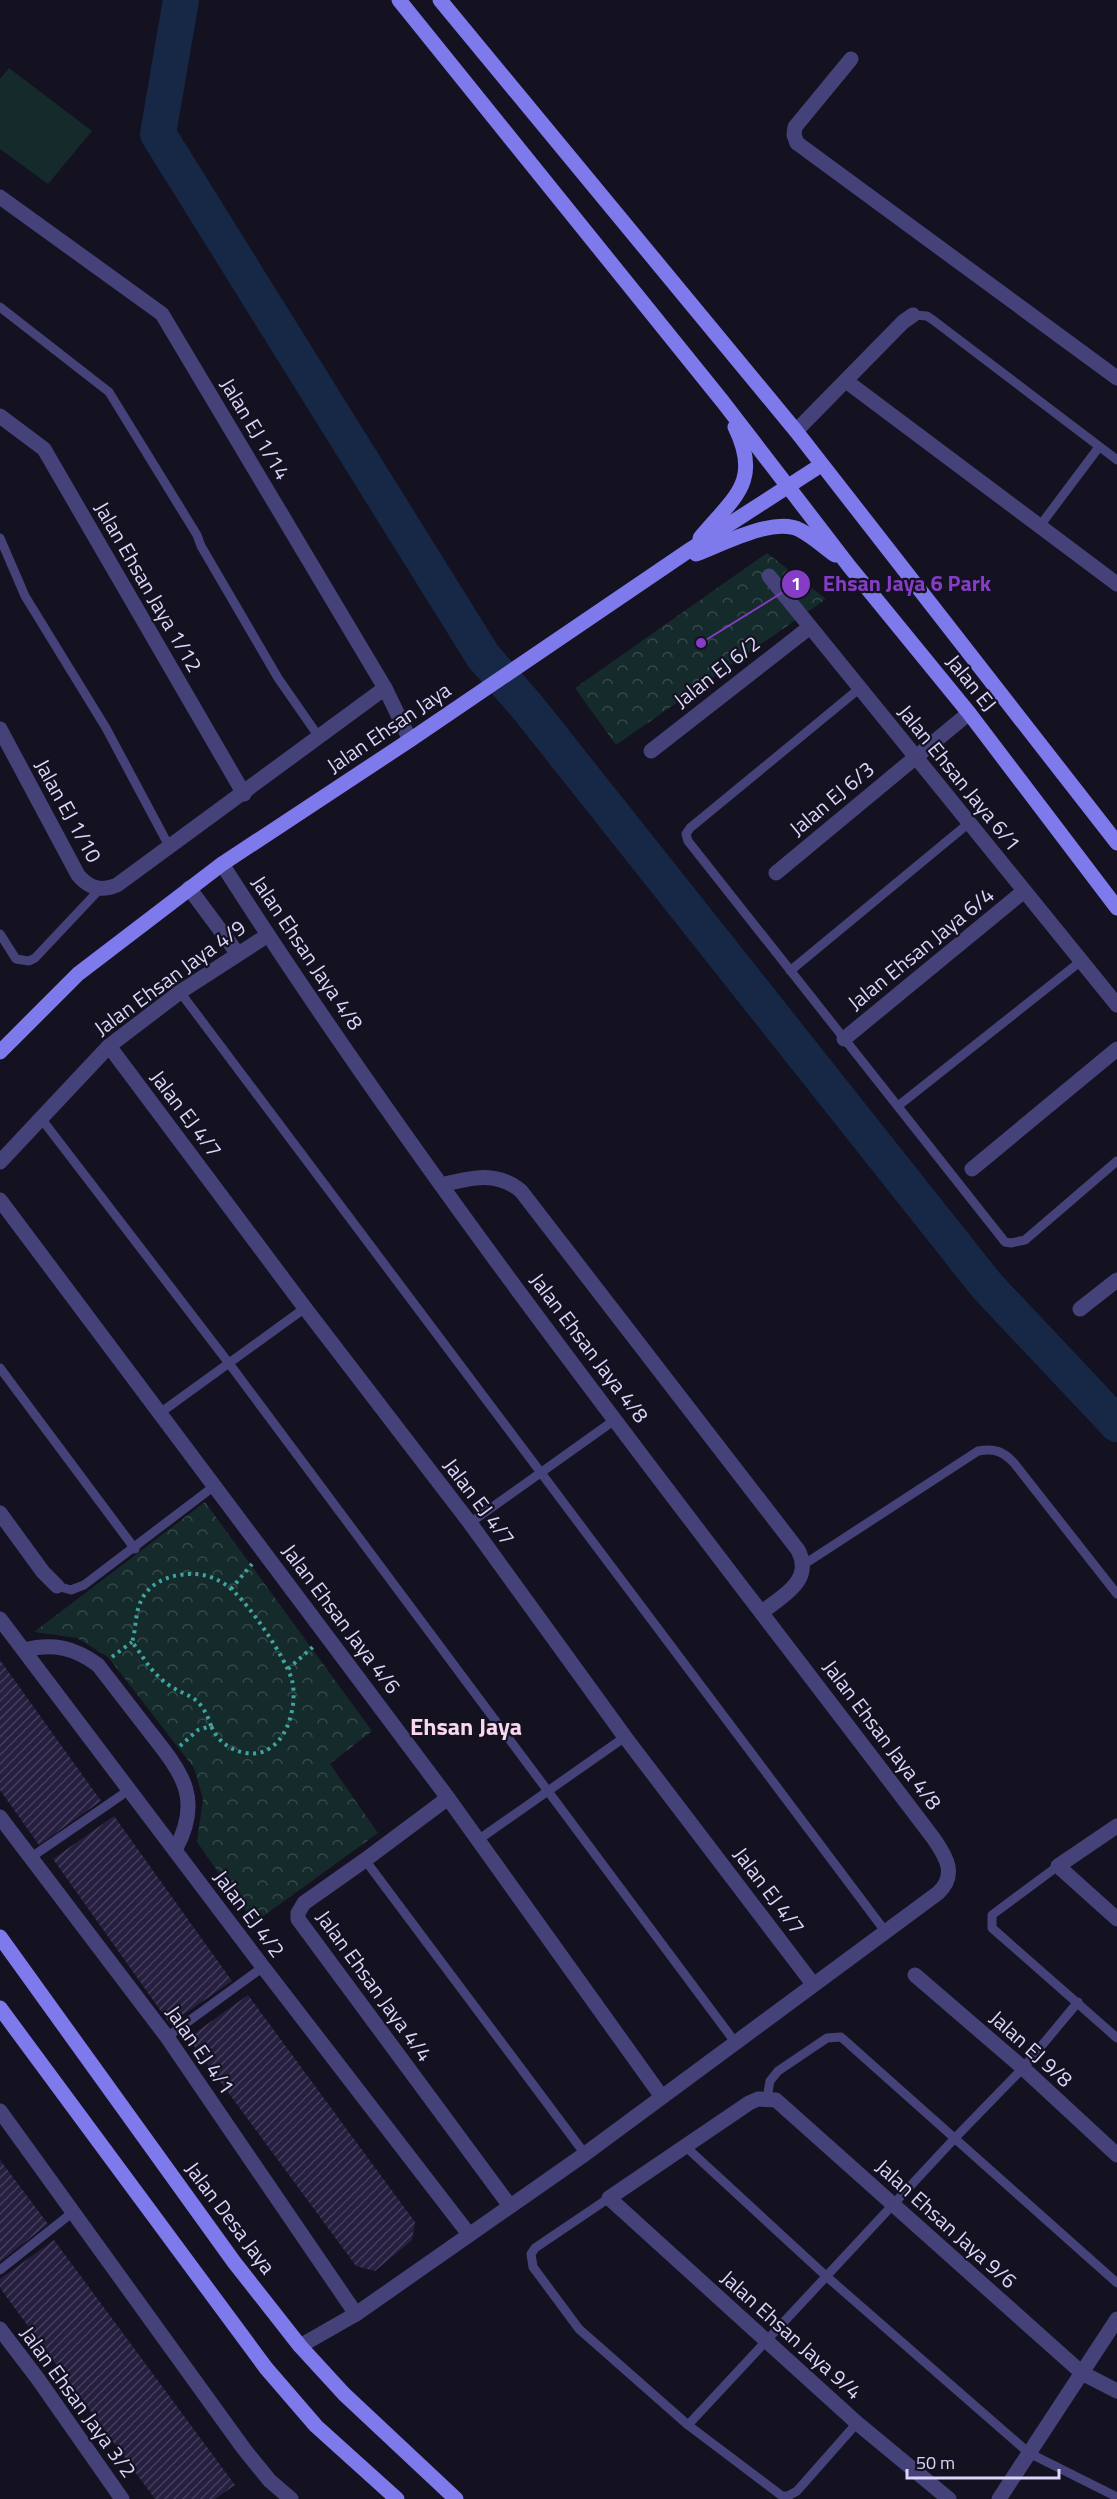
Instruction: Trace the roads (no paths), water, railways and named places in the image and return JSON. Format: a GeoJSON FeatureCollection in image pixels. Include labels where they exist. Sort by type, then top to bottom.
{"type":"FeatureCollection","features":[{"type":"Feature","properties":{"kind":"main road"},"geometry":{"type":"LineString","coordinates":[[399,0],[723,402],[746,451],[746,476],[735,496],[691,549]]}},
{"type":"Feature","properties":{"kind":"main road","name":"Jalan EJ"},"geometry":{"type":"LineString","coordinates":[[440,0],[796,431],[1117,843]]}},
{"type":"Feature","properties":{"kind":"main road","name":"Jalan EJ"},"geometry":{"type":"LineString","coordinates":[[723,402],[790,486],[849,566],[969,712],[1117,908]]}},
{"type":"Feature","properties":{"kind":"main road","name":"Jalan Ehsan Jaya"},"geometry":{"type":"LineString","coordinates":[[0,1052],[78,974],[222,864],[410,740],[691,549],[821,465]]}},
{"type":"Feature","properties":{"kind":"main road"},"geometry":{"type":"LineString","coordinates":[[671,564],[762,529],[782,526],[799,529],[849,566]]}},
{"type":"Feature","properties":{"kind":"main road","name":"Jalan Desa Jaya"},"geometry":{"type":"LineString","coordinates":[[0,1937],[234,2262],[300,2346],[344,2394],[456,2499]]}},
{"type":"Feature","properties":{"kind":"main road"},"geometry":{"type":"LineString","coordinates":[[0,2008],[266,2368],[316,2426],[398,2499]]}},
{"type":"Feature","properties":{"kind":"street"},"geometry":{"type":"LineString","coordinates":[[852,59],[795,127],[794,135],[797,143],[1117,378]]}},
{"type":"Feature","properties":{"kind":"street","name":"Jalan EJ 1/14"},"geometry":{"type":"LineString","coordinates":[[0,196],[162,314],[385,688],[410,740]]}},
{"type":"Feature","properties":{"kind":"street"},"geometry":{"type":"LineString","coordinates":[[796,431],[903,322],[914,315]]}},
{"type":"Feature","properties":{"kind":"street"},"geometry":{"type":"LineString","coordinates":[[846,381],[1117,584]]}},
{"type":"Feature","properties":{"kind":"street","name":"Jalan Ehsan Jaya 1/12"},"geometry":{"type":"LineString","coordinates":[[0,416],[44,449],[244,794]]}},
{"type":"Feature","properties":{"kind":"street","name":"Jalan Ehsan Jaya 6/1"},"geometry":{"type":"LineString","coordinates":[[769,576],[1117,1005]]}},
{"type":"Feature","properties":{"kind":"street","name":"Jalan EJ 6/2"},"geometry":{"type":"LineString","coordinates":[[651,751],[810,627]]}},
{"type":"Feature","properties":{"kind":"street"},"geometry":{"type":"LineString","coordinates":[[169,846],[244,794],[385,688]]}},
{"type":"Feature","properties":{"kind":"street","name":"Jalan EJ 6/3"},"geometry":{"type":"LineString","coordinates":[[776,873],[969,712]]}},
{"type":"Feature","properties":{"kind":"street","name":"Jalan EJ 1/10"},"geometry":{"type":"LineString","coordinates":[[0,729],[78,875],[91,887],[100,889],[117,885],[169,846]]}},
{"type":"Feature","properties":{"kind":"street","name":"Jalan Ehsan Jaya 4/8"},"geometry":{"type":"LineString","coordinates":[[222,864],[441,1185],[938,1845],[949,1863],[948,1880],[944,1887],[662,2097],[585,2154],[356,2313],[300,2346]]}},
{"type":"Feature","properties":{"kind":"street"},"geometry":{"type":"LineString","coordinates":[[189,888],[238,954]]}},
{"type":"Feature","properties":{"kind":"street","name":"Jalan Ehsan Jaya 6/4"},"geometry":{"type":"LineString","coordinates":[[844,1039],[1024,891]]}},
{"type":"Feature","properties":{"kind":"street","name":"Jalan Ehsan Jaya 4/9"},"geometry":{"type":"LineString","coordinates":[[0,1162],[109,1046],[180,992],[268,934]]}},
{"type":"Feature","properties":{"kind":"street","name":"Jalan EJ 4/7"},"geometry":{"type":"LineString","coordinates":[[109,1046],[304,1308],[470,1523],[625,1737],[813,1984]]}},
{"type":"Feature","properties":{"kind":"street"},"geometry":{"type":"LineString","coordinates":[[972,1169],[1117,1049]]}},
{"type":"Feature","properties":{"kind":"street"},"geometry":{"type":"LineString","coordinates":[[441,1185],[488,1176],[512,1183],[521,1191],[798,1550],[803,1566],[799,1582],[762,1612]]}},
{"type":"Feature","properties":{"kind":"street","name":"Jalan Ehsan Jaya 4/6"},"geometry":{"type":"LineString","coordinates":[[0,1200],[213,1487],[327,1634],[448,1798],[662,2097]]}},
{"type":"Feature","properties":{"kind":"street"},"geometry":{"type":"LineString","coordinates":[[1080,1309],[1117,1280]]}},
{"type":"Feature","properties":{"kind":"street"},"geometry":{"type":"LineString","coordinates":[[0,1513],[43,1572],[57,1586]]}},
{"type":"Feature","properties":{"kind":"street","name":"Jalan EJ 4/2"},"geometry":{"type":"LineString","coordinates":[[0,1619],[468,2234]]}},
{"type":"Feature","properties":{"kind":"street"},"geometry":{"type":"LineString","coordinates":[[24,1650],[50,1646],[63,1647],[87,1657],[99,1666],[168,1756],[183,1777],[189,1804],[188,1822],[175,1850]]}},
{"type":"Feature","properties":{"kind":"street","name":"Jalan Ehsan Jaya 4/4"},"geometry":{"type":"LineString","coordinates":[[448,1798],[304,1903],[298,1913],[298,1919],[510,2206]]}},
{"type":"Feature","properties":{"kind":"street","name":"Jalan EJ 4/1"},"geometry":{"type":"LineString","coordinates":[[0,1819],[167,2037],[356,2313]]}},
{"type":"Feature","properties":{"kind":"street"},"geometry":{"type":"LineString","coordinates":[[1117,1826],[1058,1866],[1117,1919]]}},
{"type":"Feature","properties":{"kind":"street","name":"Jalan EJ 9/8"},"geometry":{"type":"LineString","coordinates":[[915,1975],[1023,2068],[1117,2156]]}},
{"type":"Feature","properties":{"kind":"street"},"geometry":{"type":"LineString","coordinates":[[609,2198],[749,2103],[767,2098]]}},
{"type":"Feature","properties":{"kind":"street","name":"Jalan Ehsan Jaya 9/6"},"geometry":{"type":"LineString","coordinates":[[767,2098],[783,2105],[892,2206],[1082,2373],[1117,2391]]}},
{"type":"Feature","properties":{"kind":"street"},"geometry":{"type":"LineString","coordinates":[[0,2111],[244,2449],[270,2481],[291,2499]]}},
{"type":"Feature","properties":{"kind":"street","name":"Jalan Ehsan Jaya 9/4"},"geometry":{"type":"LineString","coordinates":[[609,2198],[856,2424],[949,2499]]}},
{"type":"Feature","properties":{"kind":"street"},"geometry":{"type":"LineString","coordinates":[[999,2499],[1117,2319]]}},
{"type":"Feature","properties":{"kind":"street","name":"Jalan Ehsan Jaya 3/2"},"geometry":{"type":"LineString","coordinates":[[2,2335],[122,2499]]}},
{"type":"Feature","properties":{"kind":"lane"},"geometry":{"type":"LineString","coordinates":[[0,307],[109,392],[197,535],[201,546],[278,678],[319,737]]}},
{"type":"Feature","properties":{"kind":"lane"},"geometry":{"type":"LineString","coordinates":[[914,315],[927,316],[933,320],[1117,460]]}},
{"type":"Feature","properties":{"kind":"lane"},"geometry":{"type":"LineString","coordinates":[[1039,527],[1099,447]]}},
{"type":"Feature","properties":{"kind":"lane"},"geometry":{"type":"LineString","coordinates":[[0,538],[25,596],[106,728],[169,846]]}},
{"type":"Feature","properties":{"kind":"lane"},"geometry":{"type":"LineString","coordinates":[[860,688],[690,828],[686,834],[688,841],[1005,1242],[1025,1240],[1117,1161]]}},
{"type":"Feature","properties":{"kind":"lane"},"geometry":{"type":"LineString","coordinates":[[790,971],[969,823]]}},
{"type":"Feature","properties":{"kind":"lane"},"geometry":{"type":"LineString","coordinates":[[0,934],[16,959],[29,962],[100,889]]}},
{"type":"Feature","properties":{"kind":"lane"},"geometry":{"type":"LineString","coordinates":[[897,1106],[1081,962]]}},
{"type":"Feature","properties":{"kind":"lane"},"geometry":{"type":"LineString","coordinates":[[180,992],[885,1931]]}},
{"type":"Feature","properties":{"kind":"lane"},"geometry":{"type":"LineString","coordinates":[[40,1118],[228,1362],[735,2042]]}},
{"type":"Feature","properties":{"kind":"lane"},"geometry":{"type":"LineString","coordinates":[[160,1413],[304,1308]]}},
{"type":"Feature","properties":{"kind":"lane"},"geometry":{"type":"LineString","coordinates":[[0,1368],[135,1549]]}},
{"type":"Feature","properties":{"kind":"lane"},"geometry":{"type":"LineString","coordinates":[[470,1523],[616,1419]]}},
{"type":"Feature","properties":{"kind":"lane"},"geometry":{"type":"LineString","coordinates":[[803,1566],[978,1451],[989,1449],[1000,1451],[1014,1463],[1117,1594]]}},
{"type":"Feature","properties":{"kind":"lane"},"geometry":{"type":"LineString","coordinates":[[57,1586],[71,1590],[84,1585],[135,1549],[213,1487]]}},
{"type":"Feature","properties":{"kind":"lane"},"geometry":{"type":"LineString","coordinates":[[478,1840],[625,1737]]}},
{"type":"Feature","properties":{"kind":"lane"},"geometry":{"type":"LineString","coordinates":[[30,1858],[129,1791]]}},
{"type":"Feature","properties":{"kind":"lane"},"geometry":{"type":"LineString","coordinates":[[365,1860],[585,2154]]}},
{"type":"Feature","properties":{"kind":"lane"},"geometry":{"type":"LineString","coordinates":[[1058,1866],[992,1915],[991,1921],[995,1933],[1078,2002],[1117,2038]]}},
{"type":"Feature","properties":{"kind":"lane"},"geometry":{"type":"LineString","coordinates":[[167,2037],[263,1967]]}},
{"type":"Feature","properties":{"kind":"lane"},"geometry":{"type":"LineString","coordinates":[[688,2425],[1023,2068],[1078,2002]]}},
{"type":"Feature","properties":{"kind":"lane"},"geometry":{"type":"LineString","coordinates":[[767,2098],[770,2081],[778,2071],[827,2038],[841,2037],[1117,2283]]}},
{"type":"Feature","properties":{"kind":"lane"},"geometry":{"type":"LineString","coordinates":[[686,2147],[826,2276],[1029,2453],[1117,2498]]}},
{"type":"Feature","properties":{"kind":"lane"},"geometry":{"type":"LineString","coordinates":[[609,2198],[535,2248],[530,2261],[579,2329],[688,2425],[777,2494],[788,2496],[797,2492],[856,2424]]}},
{"type":"Feature","properties":{"kind":"lane"},"geometry":{"type":"LineString","coordinates":[[0,2270],[73,2212]]}},
{"type":"Feature","properties":{"kind":"waterway"},"geometry":{"type":"LineString","coordinates":[[181,0],[158,134],[483,656],[529,709],[987,1286],[1117,1424]]}},
{"type":"Feature","properties":{"kind":"place","name":"Ehsan Jaya 6 Park"},"geometry":{"type":"Point","coordinates":[701,643]}},
{"type":"Feature","properties":{"kind":"district","name":"Ehsan Jaya"},"geometry":{"type":"Point","coordinates":[466,1727]}}]}
